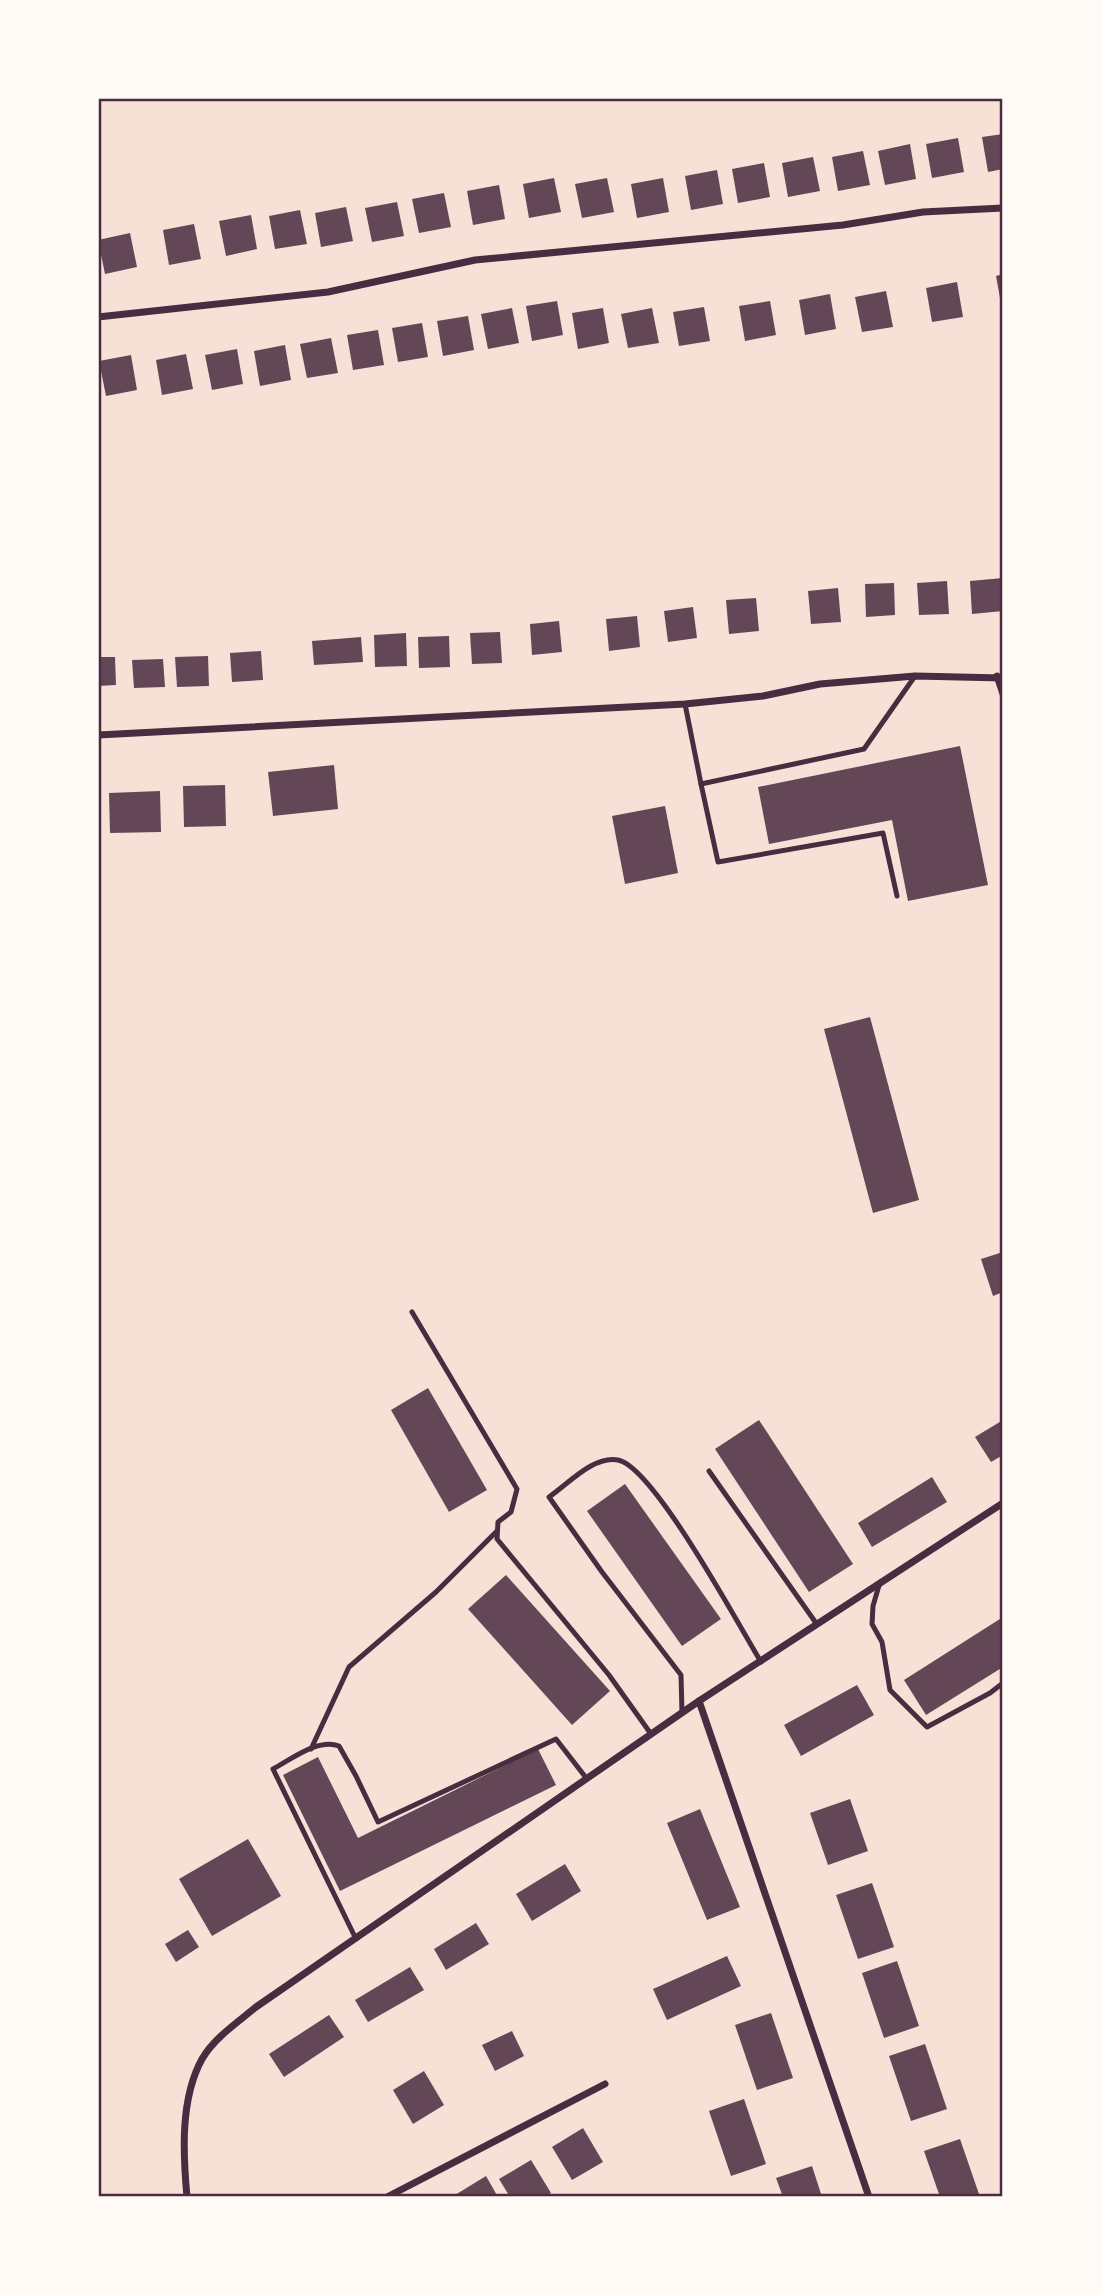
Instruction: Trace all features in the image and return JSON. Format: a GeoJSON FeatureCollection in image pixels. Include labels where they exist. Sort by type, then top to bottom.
{"type":"FeatureCollection","features":[{"type":"Feature","properties":{"kind":"street"},"geometry":{"type":"LineString","coordinates":[[98,317],[328,292],[475,260],[843,225],[923,212],[1003,208]]}},
{"type":"Feature","properties":{"kind":"street"},"geometry":{"type":"LineString","coordinates":[[98,734],[685,704],[763,696],[820,684],[915,676],[1000,677],[1003,694]]}},
{"type":"Feature","properties":{"kind":"street"},"geometry":{"type":"LineString","coordinates":[[187,2197],[187,2106],[202,2059],[225,2032],[256,2007],[699,1701],[1003,1503]]}},
{"type":"Feature","properties":{"kind":"street"},"geometry":{"type":"LineString","coordinates":[[699,1701],[869,2197]]}},
{"type":"Feature","properties":{"kind":"street"},"geometry":{"type":"LineString","coordinates":[[387,2197],[605,2084]]}},
{"type":"Feature","properties":{"kind":"lane"},"geometry":{"type":"LineString","coordinates":[[701,784],[864,749],[915,676]]}},
{"type":"Feature","properties":{"kind":"lane"},"geometry":{"type":"LineString","coordinates":[[685,704],[718,862],[883,834],[897,896]]}},
{"type":"Feature","properties":{"kind":"lane"},"geometry":{"type":"LineString","coordinates":[[412,1312],[517,1489],[510,1512],[498,1522],[497,1539],[609,1675],[651,1734]]}},
{"type":"Feature","properties":{"kind":"lane"},"geometry":{"type":"LineString","coordinates":[[682,1713],[681,1675],[602,1572],[549,1497],[601,1460],[620,1460],[634,1469],[671,1514],[761,1662]]}},
{"type":"Feature","properties":{"kind":"lane"},"geometry":{"type":"LineString","coordinates":[[709,1471],[816,1623]]}},
{"type":"Feature","properties":{"kind":"lane"},"geometry":{"type":"LineString","coordinates":[[311,1749],[349,1667],[436,1592],[497,1531]]}},
{"type":"Feature","properties":{"kind":"lane"},"geometry":{"type":"LineString","coordinates":[[880,1582],[873,1606],[872,1624],[882,1642],[890,1690],[927,1727],[990,1693],[1003,1683]]}},
{"type":"Feature","properties":{"kind":"lane"},"geometry":{"type":"LineString","coordinates":[[356,1939],[274,1769],[311,1749],[326,1744],[339,1746],[378,1822],[556,1739],[587,1779]]}},
{"type":"Feature","properties":{"kind":"building"},"geometry":{"type":"Polygon","coordinates":[[[1003,134],[1003,169],[988,172],[982,137],[1003,134]]]}},
{"type":"Feature","properties":{"kind":"building"},"geometry":{"type":"Polygon","coordinates":[[[958,138],[964,172],[932,178],[926,144],[958,138]]]}},
{"type":"Feature","properties":{"kind":"building"},"geometry":{"type":"Polygon","coordinates":[[[910,144],[916,179],[885,185],[878,151],[910,144]]]}},
{"type":"Feature","properties":{"kind":"building"},"geometry":{"type":"Polygon","coordinates":[[[863,151],[870,185],[838,191],[832,157],[863,151]]]}},
{"type":"Feature","properties":{"kind":"building"},"geometry":{"type":"Polygon","coordinates":[[[813,157],[820,191],[788,197],[782,163],[813,157]]]}},
{"type":"Feature","properties":{"kind":"building"},"geometry":{"type":"Polygon","coordinates":[[[764,163],[770,197],[738,203],[732,169],[764,163]]]}},
{"type":"Feature","properties":{"kind":"building"},"geometry":{"type":"Polygon","coordinates":[[[717,170],[723,204],[691,210],[685,176],[717,170]]]}},
{"type":"Feature","properties":{"kind":"building"},"geometry":{"type":"Polygon","coordinates":[[[554,178],[561,212],[529,218],[523,184],[554,178]]]}},
{"type":"Feature","properties":{"kind":"building"},"geometry":{"type":"Polygon","coordinates":[[[607,178],[614,212],[582,218],[575,184],[607,178]]]}},
{"type":"Feature","properties":{"kind":"building"},"geometry":{"type":"Polygon","coordinates":[[[663,178],[669,212],[637,218],[631,184],[663,178]]]}},
{"type":"Feature","properties":{"kind":"building"},"geometry":{"type":"Polygon","coordinates":[[[499,185],[505,219],[473,225],[467,191],[499,185]]]}},
{"type":"Feature","properties":{"kind":"building"},"geometry":{"type":"Polygon","coordinates":[[[444,193],[451,227],[419,233],[412,199],[444,193]]]}},
{"type":"Feature","properties":{"kind":"building"},"geometry":{"type":"Polygon","coordinates":[[[397,202],[404,236],[372,242],[365,208],[397,202]]]}},
{"type":"Feature","properties":{"kind":"building"},"geometry":{"type":"Polygon","coordinates":[[[346,207],[353,241],[321,247],[315,213],[346,207]]]}},
{"type":"Feature","properties":{"kind":"building"},"geometry":{"type":"Polygon","coordinates":[[[300,210],[307,244],[275,249],[269,216],[300,210]]]}},
{"type":"Feature","properties":{"kind":"building"},"geometry":{"type":"Polygon","coordinates":[[[251,215],[257,249],[226,256],[219,221],[251,215]]]}},
{"type":"Feature","properties":{"kind":"building"},"geometry":{"type":"Polygon","coordinates":[[[194,224],[201,259],[169,265],[163,230],[194,224]]]}},
{"type":"Feature","properties":{"kind":"building"},"geometry":{"type":"Polygon","coordinates":[[[130,233],[137,267],[105,274],[98,240],[130,233]]]}},
{"type":"Feature","properties":{"kind":"building"},"geometry":{"type":"Polygon","coordinates":[[[1003,274],[1003,308],[1002,309],[996,276],[1003,274]]]}},
{"type":"Feature","properties":{"kind":"building"},"geometry":{"type":"Polygon","coordinates":[[[957,282],[963,317],[932,322],[926,288],[957,282]]]}},
{"type":"Feature","properties":{"kind":"building"},"geometry":{"type":"Polygon","coordinates":[[[886,291],[893,327],[862,332],[855,297],[886,291]]]}},
{"type":"Feature","properties":{"kind":"building"},"geometry":{"type":"Polygon","coordinates":[[[830,294],[836,329],[805,335],[799,300],[830,294]]]}},
{"type":"Feature","properties":{"kind":"building"},"geometry":{"type":"Polygon","coordinates":[[[557,301],[563,335],[532,341],[526,306],[557,301]]]}},
{"type":"Feature","properties":{"kind":"building"},"geometry":{"type":"Polygon","coordinates":[[[770,301],[776,335],[745,341],[739,306],[770,301]]]}},
{"type":"Feature","properties":{"kind":"building"},"geometry":{"type":"Polygon","coordinates":[[[704,307],[710,341],[679,346],[673,312],[704,307]]]}},
{"type":"Feature","properties":{"kind":"building"},"geometry":{"type":"Polygon","coordinates":[[[512,308],[519,343],[488,349],[481,314],[512,308]]]}},
{"type":"Feature","properties":{"kind":"building"},"geometry":{"type":"Polygon","coordinates":[[[603,308],[609,343],[578,349],[572,313],[603,308]]]}},
{"type":"Feature","properties":{"kind":"building"},"geometry":{"type":"Polygon","coordinates":[[[652,308],[659,343],[628,348],[621,314],[652,308]]]}},
{"type":"Feature","properties":{"kind":"building"},"geometry":{"type":"Polygon","coordinates":[[[468,316],[474,350],[443,356],[437,321],[468,316]]]}},
{"type":"Feature","properties":{"kind":"building"},"geometry":{"type":"Polygon","coordinates":[[[422,323],[428,357],[398,362],[392,328],[422,323]]]}},
{"type":"Feature","properties":{"kind":"building"},"geometry":{"type":"Polygon","coordinates":[[[378,330],[384,365],[353,370],[347,335],[378,330]]]}},
{"type":"Feature","properties":{"kind":"building"},"geometry":{"type":"Polygon","coordinates":[[[331,338],[338,373],[307,378],[300,344],[331,338]]]}},
{"type":"Feature","properties":{"kind":"building"},"geometry":{"type":"Polygon","coordinates":[[[285,345],[291,380],[260,386],[254,351],[285,345]]]}},
{"type":"Feature","properties":{"kind":"building"},"geometry":{"type":"Polygon","coordinates":[[[237,349],[243,384],[212,390],[205,355],[237,349]]]}},
{"type":"Feature","properties":{"kind":"building"},"geometry":{"type":"Polygon","coordinates":[[[186,354],[193,389],[162,395],[156,360],[186,354]]]}},
{"type":"Feature","properties":{"kind":"building"},"geometry":{"type":"Polygon","coordinates":[[[131,355],[137,390],[106,396],[99,361],[131,355]]]}},
{"type":"Feature","properties":{"kind":"building"},"geometry":{"type":"Polygon","coordinates":[[[1003,578],[1003,611],[972,614],[970,581],[1003,578]]]}},
{"type":"Feature","properties":{"kind":"building"},"geometry":{"type":"Polygon","coordinates":[[[947,581],[949,614],[919,615],[917,583],[947,581]]]}},
{"type":"Feature","properties":{"kind":"building"},"geometry":{"type":"Polygon","coordinates":[[[894,583],[895,615],[866,617],[865,584],[894,583]]]}},
{"type":"Feature","properties":{"kind":"building"},"geometry":{"type":"Polygon","coordinates":[[[838,588],[841,622],[811,624],[808,591],[838,588]]]}},
{"type":"Feature","properties":{"kind":"building"},"geometry":{"type":"Polygon","coordinates":[[[756,598],[759,631],[729,634],[726,600],[756,598]]]}},
{"type":"Feature","properties":{"kind":"building"},"geometry":{"type":"Polygon","coordinates":[[[693,607],[697,638],[668,642],[664,611],[693,607]]]}},
{"type":"Feature","properties":{"kind":"building"},"geometry":{"type":"Polygon","coordinates":[[[637,616],[640,647],[609,651],[606,619],[637,616]]]}},
{"type":"Feature","properties":{"kind":"building"},"geometry":{"type":"Polygon","coordinates":[[[559,621],[562,652],[532,655],[530,624],[559,621]]]}},
{"type":"Feature","properties":{"kind":"building"},"geometry":{"type":"Polygon","coordinates":[[[500,632],[502,663],[472,664],[470,633],[500,632]]]}},
{"type":"Feature","properties":{"kind":"building"},"geometry":{"type":"Polygon","coordinates":[[[406,633],[407,666],[375,667],[374,635],[406,633]]]}},
{"type":"Feature","properties":{"kind":"building"},"geometry":{"type":"Polygon","coordinates":[[[449,636],[450,667],[419,668],[418,637],[449,636]]]}},
{"type":"Feature","properties":{"kind":"building"},"geometry":{"type":"Polygon","coordinates":[[[361,637],[363,662],[314,665],[312,641],[361,637]]]}},
{"type":"Feature","properties":{"kind":"building"},"geometry":{"type":"Polygon","coordinates":[[[261,651],[263,680],[232,682],[230,653],[261,651]]]}},
{"type":"Feature","properties":{"kind":"building"},"geometry":{"type":"Polygon","coordinates":[[[208,656],[209,686],[177,687],[175,657],[208,656]]]}},
{"type":"Feature","properties":{"kind":"building"},"geometry":{"type":"Polygon","coordinates":[[[98,657],[115,657],[116,685],[98,686],[98,657]]]}},
{"type":"Feature","properties":{"kind":"building"},"geometry":{"type":"Polygon","coordinates":[[[163,659],[165,687],[134,688],[132,660],[163,659]]]}},
{"type":"Feature","properties":{"kind":"building"},"geometry":{"type":"Polygon","coordinates":[[[960,746],[988,885],[908,901],[892,820],[769,844],[758,787],[960,746]]]}},
{"type":"Feature","properties":{"kind":"building"},"geometry":{"type":"Polygon","coordinates":[[[334,765],[338,809],[273,816],[268,772],[334,765]]]}},
{"type":"Feature","properties":{"kind":"building"},"geometry":{"type":"Polygon","coordinates":[[[225,785],[226,826],[184,827],[183,786],[225,785]]]}},
{"type":"Feature","properties":{"kind":"building"},"geometry":{"type":"Polygon","coordinates":[[[160,791],[161,832],[110,833],[109,793],[160,791]]]}},
{"type":"Feature","properties":{"kind":"building"},"geometry":{"type":"Polygon","coordinates":[[[665,806],[678,873],[625,884],[612,816],[665,806]]]}},
{"type":"Feature","properties":{"kind":"building"},"geometry":{"type":"Polygon","coordinates":[[[870,1017],[919,1200],[873,1213],[824,1029],[870,1017]]]}},
{"type":"Feature","properties":{"kind":"building"},"geometry":{"type":"Polygon","coordinates":[[[1003,1252],[1003,1292],[993,1296],[981,1259],[1003,1252]]]}},
{"type":"Feature","properties":{"kind":"building"},"geometry":{"type":"Polygon","coordinates":[[[428,1388],[487,1490],[449,1512],[391,1410],[428,1388]]]}},
{"type":"Feature","properties":{"kind":"building"},"geometry":{"type":"Polygon","coordinates":[[[759,1420],[853,1564],[809,1592],[715,1449],[759,1420]]]}},
{"type":"Feature","properties":{"kind":"building"},"geometry":{"type":"Polygon","coordinates":[[[1003,1420],[1003,1455],[991,1462],[975,1437],[1003,1420]]]}},
{"type":"Feature","properties":{"kind":"building"},"geometry":{"type":"Polygon","coordinates":[[[932,1477],[947,1502],[872,1547],[858,1523],[932,1477]]]}},
{"type":"Feature","properties":{"kind":"building"},"geometry":{"type":"Polygon","coordinates":[[[625,1484],[721,1619],[682,1646],[587,1511],[625,1484]]]}},
{"type":"Feature","properties":{"kind":"building"},"geometry":{"type":"Polygon","coordinates":[[[506,1575],[610,1691],[572,1725],[468,1609],[506,1575]]]}},
{"type":"Feature","properties":{"kind":"building"},"geometry":{"type":"Polygon","coordinates":[[[1003,1617],[1003,1667],[926,1715],[904,1680],[1003,1617]]]}},
{"type":"Feature","properties":{"kind":"building"},"geometry":{"type":"Polygon","coordinates":[[[857,1685],[874,1715],[801,1756],[784,1725],[857,1685]]]}},
{"type":"Feature","properties":{"kind":"building"},"geometry":{"type":"Polygon","coordinates":[[[538,1749],[556,1785],[340,1891],[283,1775],[318,1757],[358,1838],[538,1749]]]}},
{"type":"Feature","properties":{"kind":"building"},"geometry":{"type":"Polygon","coordinates":[[[850,1799],[868,1851],[828,1865],[810,1813],[850,1799]]]}},
{"type":"Feature","properties":{"kind":"building"},"geometry":{"type":"Polygon","coordinates":[[[700,1809],[740,1907],[707,1920],[667,1823],[700,1809]]]}},
{"type":"Feature","properties":{"kind":"building"},"geometry":{"type":"Polygon","coordinates":[[[248,1839],[281,1896],[212,1936],[179,1879],[248,1839]]]}},
{"type":"Feature","properties":{"kind":"building"},"geometry":{"type":"Polygon","coordinates":[[[565,1864],[581,1891],[532,1921],[516,1894],[565,1864]]]}},
{"type":"Feature","properties":{"kind":"building"},"geometry":{"type":"Polygon","coordinates":[[[872,1883],[894,1947],[858,1959],[836,1895],[872,1883]]]}},
{"type":"Feature","properties":{"kind":"building"},"geometry":{"type":"Polygon","coordinates":[[[476,1923],[489,1944],[446,1970],[434,1949],[476,1923]]]}},
{"type":"Feature","properties":{"kind":"building"},"geometry":{"type":"Polygon","coordinates":[[[188,1930],[199,1947],[176,1962],[165,1944],[188,1930]]]}},
{"type":"Feature","properties":{"kind":"building"},"geometry":{"type":"Polygon","coordinates":[[[727,1956],[741,1986],[667,2020],[653,1989],[727,1956]]]}},
{"type":"Feature","properties":{"kind":"building"},"geometry":{"type":"Polygon","coordinates":[[[897,1961],[919,2026],[884,2038],[862,1973],[897,1961]]]}},
{"type":"Feature","properties":{"kind":"building"},"geometry":{"type":"Polygon","coordinates":[[[410,1967],[424,1990],[368,2022],[355,2000],[410,1967]]]}},
{"type":"Feature","properties":{"kind":"building"},"geometry":{"type":"Polygon","coordinates":[[[771,2013],[793,2078],[757,2090],[735,2025],[771,2013]]]}},
{"type":"Feature","properties":{"kind":"building"},"geometry":{"type":"Polygon","coordinates":[[[329,2015],[344,2037],[284,2077],[269,2054],[329,2015]]]}},
{"type":"Feature","properties":{"kind":"building"},"geometry":{"type":"Polygon","coordinates":[[[512,2031],[524,2056],[495,2071],[482,2045],[512,2031]]]}},
{"type":"Feature","properties":{"kind":"building"},"geometry":{"type":"Polygon","coordinates":[[[925,2044],[947,2109],[911,2121],[889,2056],[925,2044]]]}},
{"type":"Feature","properties":{"kind":"building"},"geometry":{"type":"Polygon","coordinates":[[[424,2071],[444,2105],[413,2124],[393,2090],[424,2071]]]}},
{"type":"Feature","properties":{"kind":"building"},"geometry":{"type":"Polygon","coordinates":[[[744,2099],[766,2164],[731,2176],[709,2111],[744,2099]]]}},
{"type":"Feature","properties":{"kind":"building"},"geometry":{"type":"Polygon","coordinates":[[[583,2128],[603,2162],[572,2180],[552,2147],[583,2128]]]}},
{"type":"Feature","properties":{"kind":"building"},"geometry":{"type":"Polygon","coordinates":[[[960,2139],[980,2197],[940,2197],[924,2151],[960,2139]]]}},
{"type":"Feature","properties":{"kind":"building"},"geometry":{"type":"Polygon","coordinates":[[[531,2160],[551,2193],[545,2197],[510,2197],[499,2179],[531,2160]]]}},
{"type":"Feature","properties":{"kind":"building"},"geometry":{"type":"Polygon","coordinates":[[[812,2166],[822,2197],[783,2197],[776,2178],[812,2166]]]}},
{"type":"Feature","properties":{"kind":"building"},"geometry":{"type":"Polygon","coordinates":[[[486,2176],[498,2197],[456,2197],[455,2195],[486,2176]]]}}]}
